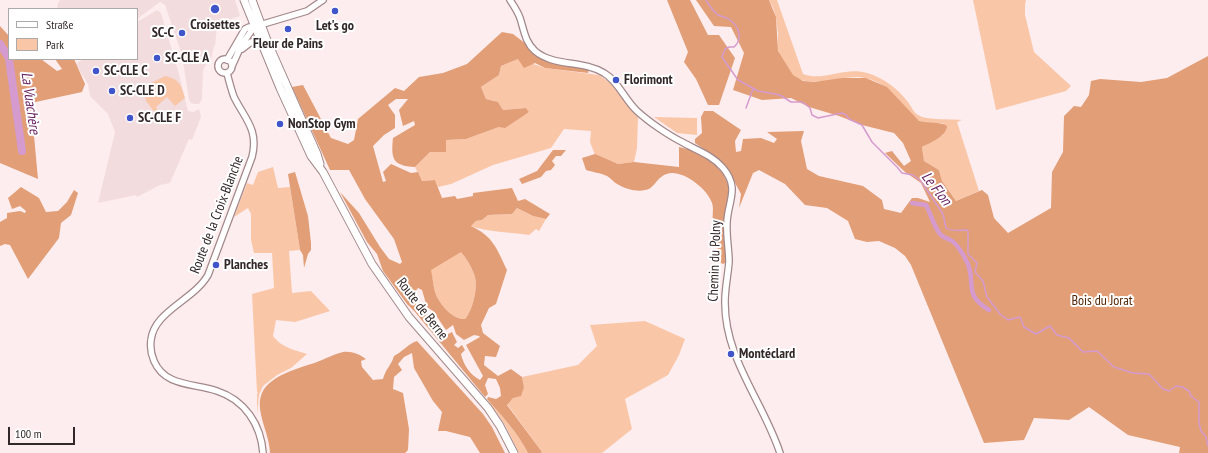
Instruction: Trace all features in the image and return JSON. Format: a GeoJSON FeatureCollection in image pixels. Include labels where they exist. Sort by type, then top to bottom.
{"type":"FeatureCollection","features":[{"type":"Feature","properties":{"kind":"main road","name":"Route de Berne"},"geometry":{"type":"LineString","coordinates":[[244,0],[317,154],[323,172]]}},
{"type":"Feature","properties":{"kind":"main road","name":"Route de Berne"},"geometry":{"type":"LineString","coordinates":[[252,0],[260,43],[311,156],[323,172],[368,256],[385,284],[423,333],[488,408],[500,426],[514,453]]}},
{"type":"Feature","properties":{"kind":"street"},"geometry":{"type":"LineString","coordinates":[[227,60],[245,29],[307,11],[323,0]]}},
{"type":"Feature","properties":{"kind":"street","name":"Chemin du Polny"},"geometry":{"type":"LineString","coordinates":[[510,0],[518,14],[529,44],[536,51],[545,57],[604,72],[637,111],[681,142],[706,154],[723,168],[730,180],[733,196],[727,222],[728,262],[725,302],[727,328],[733,351],[770,426],[780,453]]}},
{"type":"Feature","properties":{"kind":"street"},"geometry":{"type":"LineString","coordinates":[[227,60],[220,61],[218,66],[222,72],[227,73],[231,70],[238,51],[257,26]]}},
{"type":"Feature","properties":{"kind":"street"},"geometry":{"type":"LineString","coordinates":[[238,51],[251,42],[260,43]]}},
{"type":"Feature","properties":{"kind":"street"},"geometry":{"type":"LineString","coordinates":[[227,60],[232,66]]}},
{"type":"Feature","properties":{"kind":"street","name":"Route de la Croix-Blanche"},"geometry":{"type":"LineString","coordinates":[[227,73],[233,94],[250,123],[254,142],[252,157],[208,275],[201,286],[158,322],[152,336],[151,350],[158,368],[169,378],[184,384],[218,391],[238,402],[251,416],[258,429],[263,453]]}},
{"type":"Feature","properties":{"kind":"shaded area"},"geometry":{"type":"Polygon","coordinates":[[[60,0],[235,0],[240,16],[228,20],[217,27],[215,46],[211,60],[205,66],[203,71],[202,99],[199,104],[194,104],[189,100],[182,55],[165,5],[160,2],[138,18],[138,8],[57,8],[60,0]]]}},
{"type":"Feature","properties":{"kind":"shaded area"},"geometry":{"type":"Polygon","coordinates":[[[157,10],[161,13],[188,111],[193,112],[199,109],[201,117],[192,140],[189,139],[170,183],[160,185],[137,197],[136,195],[98,203],[115,132],[108,114],[90,96],[88,84],[76,64],[82,60],[138,60],[138,21],[157,10]]]}},
{"type":"Feature","properties":{"kind":"green space"},"geometry":{"type":"Polygon","coordinates":[[[667,0],[690,0],[708,35],[719,35],[735,58],[719,105],[708,105],[696,79],[684,62],[688,52],[667,0]]]}},
{"type":"Feature","properties":{"kind":"green space","name":"Bois du Jorat"},"geometry":{"type":"Polygon","coordinates":[[[696,0],[769,0],[776,17],[778,51],[793,75],[803,81],[814,82],[842,78],[866,78],[887,87],[919,121],[944,124],[947,126],[946,130],[941,136],[922,147],[924,161],[939,170],[942,181],[956,201],[982,190],[988,195],[994,218],[1008,233],[1051,208],[1052,172],[1063,152],[1064,116],[1074,106],[1081,107],[1089,95],[1091,81],[1100,79],[1141,82],[1167,78],[1208,56],[1208,453],[1179,453],[1180,447],[1128,435],[1089,407],[1069,420],[1034,418],[1024,440],[984,443],[911,265],[905,256],[895,248],[879,241],[867,242],[855,239],[848,221],[827,208],[805,205],[785,184],[759,170],[753,173],[739,208],[741,194],[727,168],[718,159],[695,143],[695,139],[702,133],[701,117],[704,111],[713,111],[741,130],[735,141],[736,152],[741,151],[743,139],[761,138],[774,143],[777,139],[767,132],[804,131],[801,141],[807,169],[819,176],[863,186],[882,200],[884,209],[901,213],[912,198],[918,198],[930,202],[921,183],[905,172],[885,153],[892,151],[904,166],[911,161],[903,143],[894,133],[862,125],[809,107],[791,98],[762,100],[733,90],[744,53],[731,27],[714,26],[696,0]]]}},
{"type":"Feature","properties":{"kind":"green space"},"geometry":{"type":"Polygon","coordinates":[[[769,0],[777,0],[803,74],[818,76],[851,71],[867,73],[885,81],[895,88],[908,102],[914,112],[920,116],[934,119],[962,120],[957,122],[979,191],[956,201],[942,181],[939,170],[924,161],[922,147],[943,135],[943,123],[924,123],[919,121],[886,88],[870,79],[851,77],[814,82],[798,79],[792,74],[779,53],[777,21],[775,12],[769,0]]]}},
{"type":"Feature","properties":{"kind":"green space"},"geometry":{"type":"Polygon","coordinates":[[[973,0],[1026,0],[1025,15],[1034,52],[1071,86],[1066,91],[996,110],[973,0]]]}},
{"type":"Feature","properties":{"kind":"green space"},"geometry":{"type":"Polygon","coordinates":[[[0,26],[8,35],[8,60],[42,60],[57,71],[62,69],[56,60],[74,60],[85,84],[82,92],[31,103],[38,179],[0,163],[0,26]]]}},
{"type":"Feature","properties":{"kind":"green space"},"geometry":{"type":"Polygon","coordinates":[[[502,32],[513,34],[539,54],[589,69],[588,73],[545,68],[535,63],[524,68],[518,59],[501,66],[499,75],[481,87],[486,99],[498,102],[503,110],[526,108],[529,112],[505,128],[499,127],[466,139],[446,140],[446,152],[430,152],[415,167],[397,163],[393,156],[393,138],[415,125],[414,121],[403,126],[399,110],[408,99],[396,99],[388,105],[395,115],[395,128],[384,135],[373,146],[383,182],[386,181],[383,172],[391,164],[411,173],[418,172],[422,181],[435,180],[442,198],[455,196],[457,199],[473,196],[473,193],[512,188],[518,201],[525,199],[550,214],[546,219],[533,216],[517,208],[512,214],[488,215],[482,220],[476,221],[471,226],[484,234],[494,244],[507,270],[496,304],[489,308],[481,325],[483,333],[500,346],[496,357],[485,356],[484,365],[498,376],[511,369],[522,377],[524,387],[521,396],[513,398],[507,405],[542,452],[541,453],[528,453],[515,432],[487,399],[488,397],[496,399],[501,396],[500,388],[496,379],[488,378],[485,385],[488,394],[485,397],[407,304],[383,271],[377,254],[367,242],[340,192],[359,213],[389,259],[400,264],[402,262],[394,239],[365,199],[349,170],[330,170],[292,87],[303,85],[331,138],[348,144],[354,140],[358,119],[395,88],[404,91],[419,77],[443,73],[467,64],[502,32]],[[461,252],[431,270],[435,291],[439,301],[445,309],[453,315],[461,319],[465,319],[473,304],[476,284],[473,271],[461,252]],[[418,288],[410,298],[432,318],[446,335],[452,332],[457,342],[454,345],[458,348],[462,345],[465,350],[461,354],[463,362],[470,372],[480,380],[483,376],[466,345],[480,337],[474,335],[464,340],[456,334],[453,325],[446,330],[433,311],[427,307],[422,290],[418,288]]]}},
{"type":"Feature","properties":{"kind":"green space"},"geometry":{"type":"Polygon","coordinates":[[[518,59],[545,68],[599,75],[610,83],[638,117],[637,148],[634,162],[618,164],[595,155],[590,142],[591,131],[564,129],[551,148],[493,165],[451,184],[438,187],[435,180],[422,181],[415,167],[430,152],[446,140],[466,139],[499,127],[529,112],[526,108],[503,110],[498,102],[486,99],[481,87],[499,75],[501,66],[518,59]]]}},
{"type":"Feature","properties":{"kind":"green space"},"geometry":{"type":"Polygon","coordinates":[[[165,76],[179,83],[185,98],[175,106],[167,97],[156,107],[159,112],[156,114],[146,101],[143,90],[145,86],[165,76]]]}},
{"type":"Feature","properties":{"kind":"green space"},"geometry":{"type":"Polygon","coordinates":[[[654,117],[697,118],[697,135],[677,133],[654,117]]]}},
{"type":"Feature","properties":{"kind":"green space"},"geometry":{"type":"Polygon","coordinates":[[[679,147],[691,150],[715,165],[723,173],[730,189],[725,263],[723,264],[721,263],[715,237],[712,203],[702,188],[696,183],[684,176],[672,173],[663,176],[649,189],[642,191],[632,190],[617,184],[605,175],[586,170],[582,158],[595,154],[618,164],[634,162],[679,167],[679,147]]]}},
{"type":"Feature","properties":{"kind":"green space"},"geometry":{"type":"Polygon","coordinates":[[[553,150],[566,150],[561,156],[556,156],[552,161],[555,165],[551,170],[546,171],[541,177],[522,184],[519,179],[537,171],[553,150]]]}},
{"type":"Feature","properties":{"kind":"green space"},"geometry":{"type":"Polygon","coordinates":[[[273,167],[278,188],[290,187],[300,250],[289,251],[292,293],[311,291],[330,311],[295,322],[276,320],[273,336],[276,340],[288,348],[307,354],[291,368],[277,375],[263,386],[259,395],[257,414],[258,392],[252,294],[274,288],[272,253],[254,253],[251,240],[251,214],[248,208],[234,217],[247,183],[253,185],[258,172],[273,167]]]}},
{"type":"Feature","properties":{"kind":"green space"},"geometry":{"type":"Polygon","coordinates":[[[295,172],[308,216],[311,243],[311,250],[308,254],[304,268],[288,174],[295,172]]]}},
{"type":"Feature","properties":{"kind":"green space"},"geometry":{"type":"Polygon","coordinates":[[[21,187],[39,198],[46,212],[58,211],[67,202],[74,190],[78,193],[71,215],[61,223],[59,238],[28,279],[10,245],[5,244],[0,246],[0,222],[7,218],[7,213],[20,211],[25,213],[26,211],[20,206],[12,209],[8,198],[21,187]]]}},
{"type":"Feature","properties":{"kind":"green space"},"geometry":{"type":"Polygon","coordinates":[[[517,208],[533,216],[546,219],[539,231],[536,229],[529,235],[491,231],[471,226],[476,221],[482,220],[488,215],[512,214],[517,208]]]}},
{"type":"Feature","properties":{"kind":"green space"},"geometry":{"type":"Polygon","coordinates":[[[461,251],[473,271],[476,284],[473,304],[465,319],[452,315],[439,301],[430,269],[461,251]]]}},
{"type":"Feature","properties":{"kind":"green space"},"geometry":{"type":"Polygon","coordinates":[[[645,321],[685,339],[679,355],[668,375],[625,399],[632,429],[602,453],[541,453],[542,452],[507,404],[524,387],[522,377],[578,365],[597,346],[590,325],[645,321]]]}},
{"type":"Feature","properties":{"kind":"green space"},"geometry":{"type":"Polygon","coordinates":[[[417,341],[483,414],[492,427],[505,453],[480,453],[470,437],[446,431],[438,431],[442,412],[433,401],[414,368],[412,353],[404,357],[398,364],[402,370],[394,377],[393,389],[403,393],[409,429],[408,450],[405,453],[270,453],[268,438],[261,414],[260,400],[262,393],[272,381],[286,373],[343,352],[355,353],[366,359],[361,361],[362,367],[373,380],[383,379],[394,356],[417,341]]]}},
{"type":"Feature","properties":{"kind":"green space"},"geometry":{"type":"Polygon","coordinates":[[[487,399],[515,432],[528,453],[519,453],[505,425],[487,399]]]}},
{"type":"Feature","properties":{"kind":"waterway","name":"Le Flon"},"geometry":{"type":"LineString","coordinates":[[706,0],[718,15],[729,19],[738,29],[739,37],[737,44],[734,47],[725,49],[722,57],[738,80],[758,91],[780,95],[791,102],[804,103],[810,108],[812,115],[818,118],[842,113],[849,119],[862,125],[872,142],[902,173],[913,175],[921,181],[943,214],[946,228],[968,231],[968,254],[977,263],[975,272],[983,281],[987,297],[1000,314],[1008,320],[1020,317],[1024,327],[1036,334],[1050,326],[1057,335],[1069,338],[1083,352],[1097,351],[1114,367],[1133,373],[1149,374],[1163,389],[1169,391],[1176,386],[1182,387],[1189,391],[1191,396],[1199,402],[1199,423],[1201,431],[1206,437],[1208,446]]}},
{"type":"Feature","properties":{"kind":"waterway","name":"La Vuachère"},"geometry":{"type":"LineString","coordinates":[[0,44],[8,56]]}},
{"type":"Feature","properties":{"kind":"waterway","name":"La Vuachère"},"geometry":{"type":"LineString","coordinates":[[9,60],[22,151]]}},
{"type":"Feature","properties":{"kind":"waterway"},"geometry":{"type":"LineString","coordinates":[[746,108],[753,89]]}},
{"type":"Feature","properties":{"kind":"waterway"},"geometry":{"type":"LineString","coordinates":[[912,203],[926,205],[934,225],[942,236],[952,241],[959,248],[970,270],[973,293],[981,304],[989,310]]}},
{"type":"Feature","properties":{"kind":"place","name":"Croisettes"},"geometry":{"type":"Point","coordinates":[215,9]}},
{"type":"Feature","properties":{"kind":"place","name":"Let's go"},"geometry":{"type":"Point","coordinates":[335,11]}},
{"type":"Feature","properties":{"kind":"place","name":"Fleur de Pains"},"geometry":{"type":"Point","coordinates":[288,29]}},
{"type":"Feature","properties":{"kind":"place","name":"SC-C"},"geometry":{"type":"Point","coordinates":[182,33]}},
{"type":"Feature","properties":{"kind":"place","name":"SC-CLE A"},"geometry":{"type":"Point","coordinates":[157,58]}},
{"type":"Feature","properties":{"kind":"place","name":"SC-CLE C"},"geometry":{"type":"Point","coordinates":[96,71]}},
{"type":"Feature","properties":{"kind":"place","name":"Florimont"},"geometry":{"type":"Point","coordinates":[616,80]}},
{"type":"Feature","properties":{"kind":"place","name":"SC-CLE D"},"geometry":{"type":"Point","coordinates":[112,91]}},
{"type":"Feature","properties":{"kind":"place","name":"SC-CLE F"},"geometry":{"type":"Point","coordinates":[130,118]}},
{"type":"Feature","properties":{"kind":"place","name":"NonStop Gym"},"geometry":{"type":"Point","coordinates":[280,124]}},
{"type":"Feature","properties":{"kind":"place","name":"Planches"},"geometry":{"type":"Point","coordinates":[216,265]}},
{"type":"Feature","properties":{"kind":"place","name":"Montéclard"},"geometry":{"type":"Point","coordinates":[731,354]}}]}
